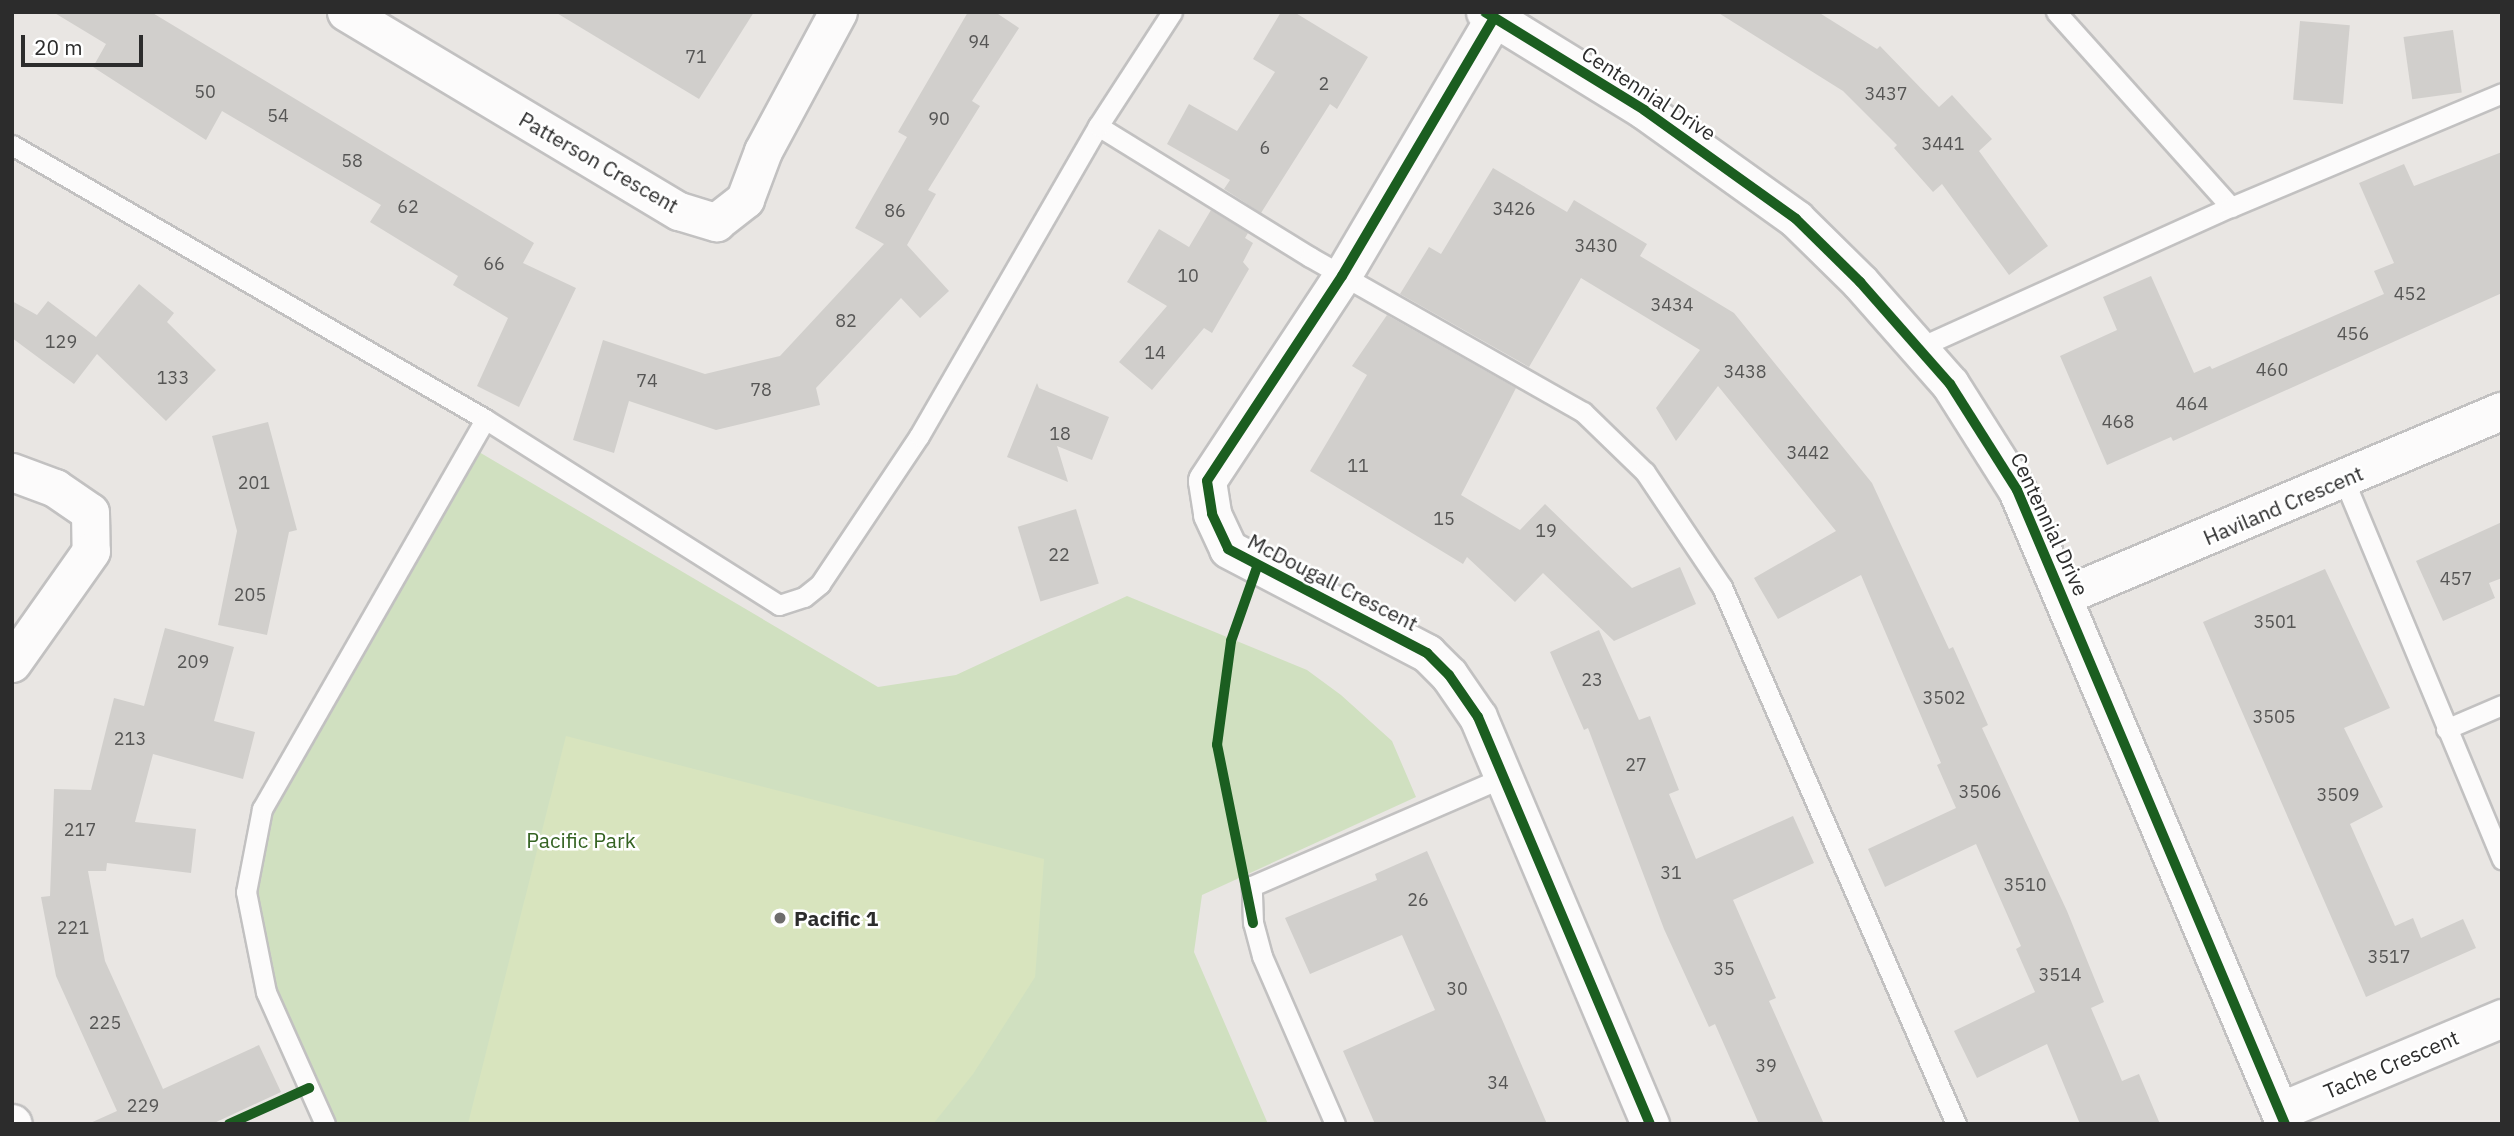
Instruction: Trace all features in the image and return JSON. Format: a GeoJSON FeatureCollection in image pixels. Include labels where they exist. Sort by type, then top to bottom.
{"type":"FeatureCollection","features":[{"type":"Feature","properties":{"kind":"street","name":"Patterson Crescent"},"geometry":{"type":"LineString","coordinates":[[346,12],[679,211],[716,222],[745,199],[763,150],[838,12]]}},
{"type":"Feature","properties":{"kind":"street","name":"McDougall Crescent"},"geometry":{"type":"LineString","coordinates":[[1490,15],[1342,276],[1207,481],[1212,514],[1228,549],[1257,568],[1427,653],[1450,675],[1478,717],[1650,1124]]}},
{"type":"Feature","properties":{"kind":"street","name":"Centennial Drive"},"geometry":{"type":"LineString","coordinates":[[1490,15],[1644,110],[1796,219],[1950,384],[2004,469],[2063,596],[2283,1117]]}},
{"type":"Feature","properties":{"kind":"street","name":"Haviland Crescent"},"geometry":{"type":"LineString","coordinates":[[2063,596],[2344,480],[2502,411]]}},
{"type":"Feature","properties":{"kind":"street"},"geometry":{"type":"LineString","coordinates":[[12,472],[55,488],[90,512],[91,551],[12,663]]}},
{"type":"Feature","properties":{"kind":"street","name":"Tache Crescent"},"geometry":{"type":"LineString","coordinates":[[2283,1117],[2502,1018]]}},
{"type":"Feature","properties":{"kind":"lane"},"geometry":{"type":"LineString","coordinates":[[12,145],[485,419],[754,593],[779,605],[804,597],[820,583],[919,436],[1098,126],[1171,12]]}},
{"type":"Feature","properties":{"kind":"lane"},"geometry":{"type":"LineString","coordinates":[[2056,12],[2231,207]]}},
{"type":"Feature","properties":{"kind":"lane"},"geometry":{"type":"LineString","coordinates":[[1918,348],[2231,207],[2502,93]]}},
{"type":"Feature","properties":{"kind":"lane"},"geometry":{"type":"LineString","coordinates":[[1098,126],[1342,276],[1583,412],[1645,472],[1684,524],[1722,587],[1956,1124]]}},
{"type":"Feature","properties":{"kind":"lane"},"geometry":{"type":"LineString","coordinates":[[326,1124],[266,992],[246,892],[262,810],[485,419]]}},
{"type":"Feature","properties":{"kind":"lane"},"geometry":{"type":"LineString","coordinates":[[2344,480],[2502,859]]}},
{"type":"Feature","properties":{"kind":"lane"},"geometry":{"type":"LineString","coordinates":[[2446,729],[2502,705]]}},
{"type":"Feature","properties":{"kind":"lane"},"geometry":{"type":"LineString","coordinates":[[1335,1124],[1262,956],[1253,923],[1252,886],[1504,777]]}},
{"type":"Feature","properties":{"kind":"green space","name":"Pacific Park"},"geometry":{"type":"Polygon","coordinates":[[[479,452],[878,687],[956,675],[1127,596],[1307,670],[1341,695],[1392,741],[1416,797],[1202,895],[1194,952],[1268,1124],[329,1124],[271,994],[250,907],[257,842],[282,786],[479,452]]]}},
{"type":"Feature","properties":{"kind":"green space","name":"Pacific 1"},"geometry":{"type":"Polygon","coordinates":[[[566,736],[1044,859],[1035,977],[973,1074],[933,1124],[468,1124],[566,736]]]}},
{"type":"Feature","properties":{"kind":"building"},"geometry":{"type":"Polygon","coordinates":[[[53,12],[151,12],[534,243],[523,263],[576,288],[519,407],[477,386],[508,318],[453,285],[458,276],[370,222],[381,205],[222,111],[206,140],[93,67],[106,44],[53,12]]]}},
{"type":"Feature","properties":{"kind":"building"},"geometry":{"type":"Polygon","coordinates":[[[555,12],[754,12],[699,99],[555,12]]]}},
{"type":"Feature","properties":{"kind":"building"},"geometry":{"type":"Polygon","coordinates":[[[968,12],[995,12],[1019,28],[972,101],[980,106],[928,190],[936,194],[907,245],[949,291],[920,318],[901,298],[816,388],[820,405],[716,430],[629,401],[614,453],[573,440],[603,340],[705,374],[780,356],[884,244],[855,228],[907,137],[898,132],[968,12]]]}},
{"type":"Feature","properties":{"kind":"building"},"geometry":{"type":"Polygon","coordinates":[[[1281,12],[1294,12],[1368,57],[1337,109],[1330,104],[1261,213],[1224,189],[1230,180],[1167,144],[1189,104],[1237,131],[1275,72],[1253,59],[1281,12]]]}},
{"type":"Feature","properties":{"kind":"building"},"geometry":{"type":"Polygon","coordinates":[[[1717,12],[1818,12],[1877,49],[1880,46],[1939,107],[1952,95],[1992,139],[1979,151],[2048,246],[2009,275],[1942,184],[1933,192],[1894,148],[1897,145],[1843,91],[1717,12]]]}},
{"type":"Feature","properties":{"kind":"building"},"geometry":{"type":"Polygon","coordinates":[[[2300,21],[2350,25],[2343,104],[2293,100],[2300,21]]]}},
{"type":"Feature","properties":{"kind":"building"},"geometry":{"type":"Polygon","coordinates":[[[2453,30],[2462,92],[2412,99],[2403,37],[2453,30]]]}},
{"type":"Feature","properties":{"kind":"building"},"geometry":{"type":"Polygon","coordinates":[[[2502,152],[2502,293],[2173,441],[2171,437],[2107,465],[2060,356],[2117,330],[2103,297],[2151,276],[2194,373],[2210,366],[2212,369],[2384,294],[2374,271],[2394,263],[2359,183],[2404,164],[2414,186],[2502,152]]]}},
{"type":"Feature","properties":{"kind":"building"},"geometry":{"type":"Polygon","coordinates":[[[1493,168],[1567,212],[1574,200],[1647,244],[1640,256],[1734,313],[1872,483],[1949,649],[1953,647],[1988,725],[1982,728],[2067,911],[2104,1002],[2091,1008],[2122,1081],[2139,1074],[2160,1124],[2080,1124],[2047,1044],[1977,1078],[1954,1031],[2035,992],[2016,949],[2021,946],[1976,844],[1885,887],[1868,849],[1956,808],[1937,765],[1941,763],[1861,575],[1778,619],[1754,578],[1836,531],[1718,386],[1676,441],[1656,408],[1700,350],[1581,278],[1529,367],[1400,294],[1429,247],[1441,254],[1493,168]]]}},
{"type":"Feature","properties":{"kind":"building"},"geometry":{"type":"Polygon","coordinates":[[[1211,210],[1248,233],[1245,238],[1253,243],[1243,262],[1249,269],[1212,333],[1204,328],[1152,390],[1119,362],[1167,306],[1127,282],[1159,229],[1189,247],[1211,210]]]}},
{"type":"Feature","properties":{"kind":"building"},"geometry":{"type":"Polygon","coordinates":[[[139,284],[174,313],[167,322],[216,370],[166,421],[97,354],[74,384],[12,338],[12,301],[37,315],[48,301],[96,337],[139,284]]]}},
{"type":"Feature","properties":{"kind":"building"},"geometry":{"type":"Polygon","coordinates":[[[1387,315],[1516,388],[1461,495],[1520,530],[1545,504],[1632,588],[1680,567],[1696,604],[1614,641],[1543,573],[1515,602],[1467,557],[1463,564],[1310,471],[1367,375],[1352,366],[1387,315]]]}},
{"type":"Feature","properties":{"kind":"building"},"geometry":{"type":"Polygon","coordinates":[[[1037,383],[1039,388],[1109,417],[1092,460],[1057,446],[1068,482],[1007,457],[1037,383]]]}},
{"type":"Feature","properties":{"kind":"building"},"geometry":{"type":"Polygon","coordinates":[[[268,422],[297,530],[289,532],[267,635],[218,625],[237,531],[212,436],[268,422]]]}},
{"type":"Feature","properties":{"kind":"building"},"geometry":{"type":"Polygon","coordinates":[[[1076,509],[1099,584],[1040,601],[1018,527],[1076,509]]]}},
{"type":"Feature","properties":{"kind":"building"},"geometry":{"type":"Polygon","coordinates":[[[2502,522],[2502,578],[2489,583],[2495,598],[2443,621],[2416,561],[2502,522]]]}},
{"type":"Feature","properties":{"kind":"building"},"geometry":{"type":"Polygon","coordinates":[[[2325,569],[2390,708],[2344,728],[2383,807],[2350,824],[2395,926],[2413,918],[2421,938],[2463,919],[2476,948],[2366,997],[2203,622],[2325,569]]]}},
{"type":"Feature","properties":{"kind":"building"},"geometry":{"type":"Polygon","coordinates":[[[165,628],[234,647],[214,721],[255,732],[243,779],[153,754],[135,822],[196,829],[191,873],[107,863],[106,871],[88,871],[105,961],[163,1089],[259,1045],[281,1092],[212,1124],[88,1124],[117,1111],[56,976],[41,897],[50,896],[54,789],[91,790],[114,698],[144,706],[165,628]]]}},
{"type":"Feature","properties":{"kind":"building"},"geometry":{"type":"Polygon","coordinates":[[[1599,630],[1639,720],[1650,716],[1679,790],[1669,794],[1696,859],[1793,816],[1814,863],[1733,900],[1776,998],[1769,1001],[1824,1124],[1759,1124],[1715,1024],[1709,1027],[1664,929],[1588,728],[1584,730],[1550,652],[1599,630]]]}},
{"type":"Feature","properties":{"kind":"building"},"geometry":{"type":"Polygon","coordinates":[[[1427,851],[1547,1124],[1375,1124],[1343,1051],[1435,1010],[1402,935],[1310,974],[1285,918],[1377,880],[1375,874],[1427,851]]]}},
{"type":"Feature","properties":{"kind":"cycle path"},"geometry":{"type":"LineString","coordinates":[[1485,12],[1644,110],[1796,219],[1860,282],[1950,384],[2017,490],[2285,1124]]}},
{"type":"Feature","properties":{"kind":"cycle path"},"geometry":{"type":"LineString","coordinates":[[1494,18],[1342,276],[1207,481],[1212,514],[1228,549],[1427,653],[1449,675],[1478,717],[1650,1124]]}},
{"type":"Feature","properties":{"kind":"cycle path"},"geometry":{"type":"LineString","coordinates":[[1253,923],[1217,745],[1231,641],[1257,567]]}},
{"type":"Feature","properties":{"kind":"cycle path"},"geometry":{"type":"LineString","coordinates":[[229,1124],[309,1088]]}},
{"type":"Feature","properties":{"kind":"place","name":"Pacific 1"},"geometry":{"type":"Point","coordinates":[780,918]}}]}
